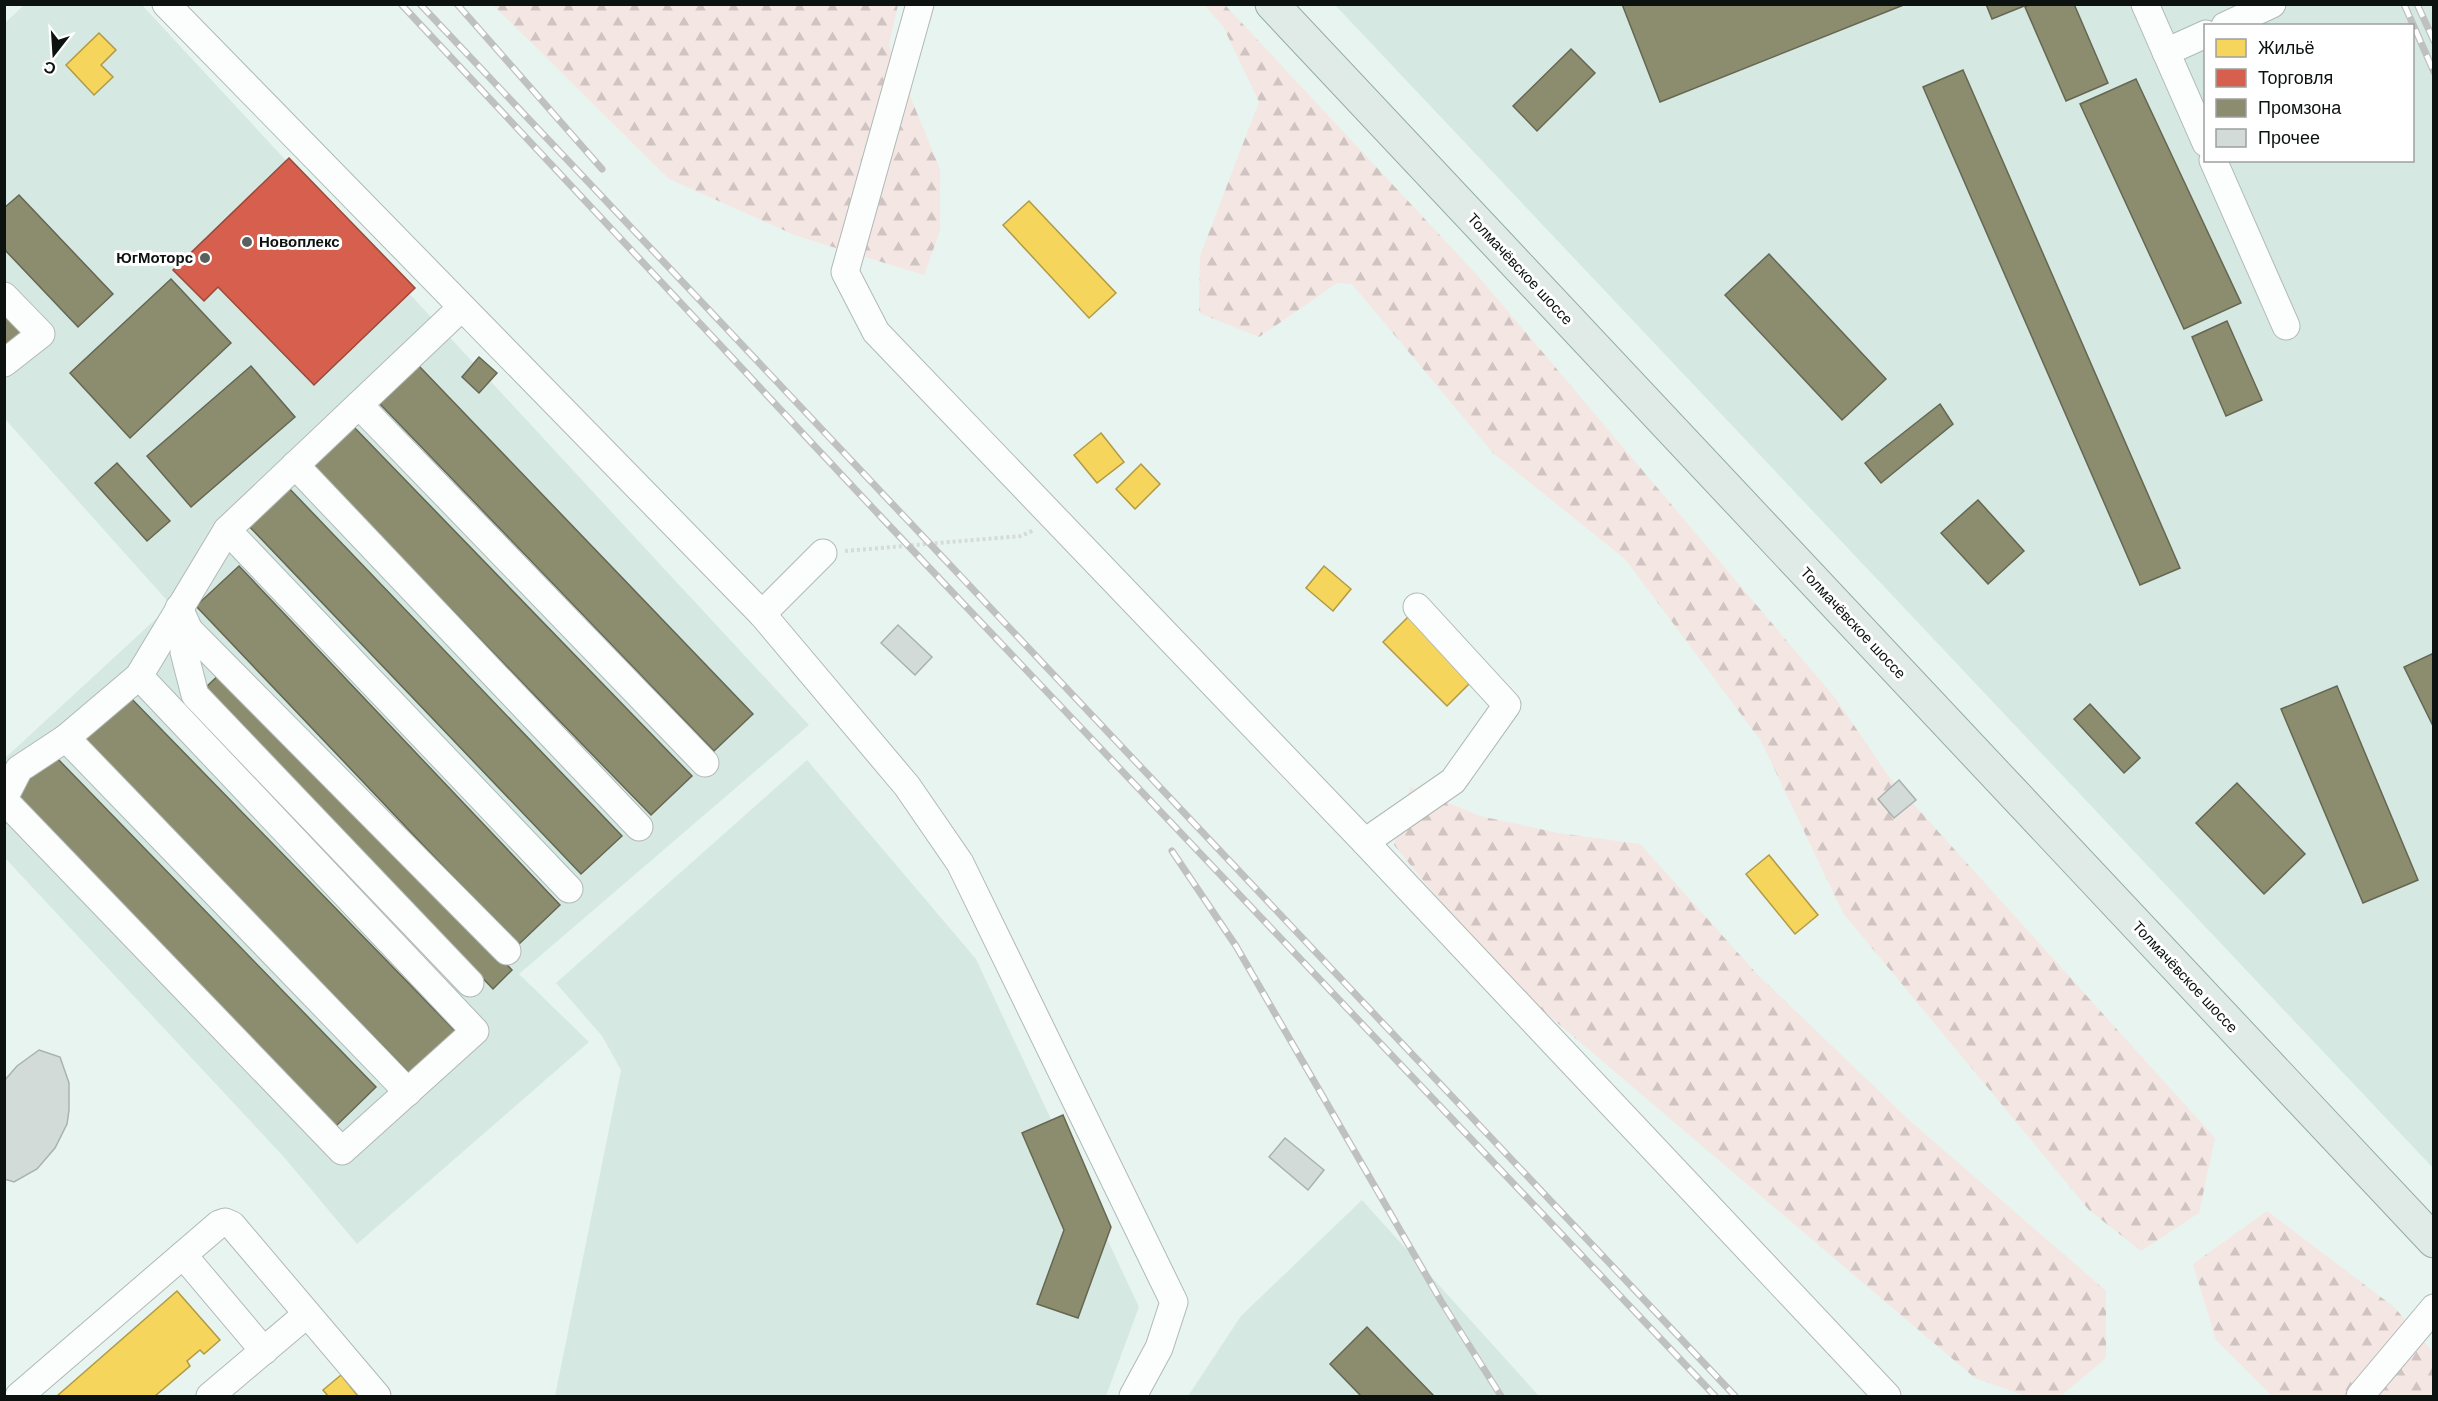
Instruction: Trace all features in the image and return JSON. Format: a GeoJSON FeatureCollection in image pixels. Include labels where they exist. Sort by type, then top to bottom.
{"type":"FeatureCollection","features":[{"type":"Feature","properties":{"kind":"main road","name":"Толмачёвское шоссе"},"geometry":{"type":"LineString","coordinates":[[1272,4],[2433,1241]]}},
{"type":"Feature","properties":{"kind":"street"},"geometry":{"type":"LineString","coordinates":[[166,4],[762,614],[907,786],[960,863],[1174,1302],[1159,1348],[1133,1396]]}},
{"type":"Feature","properties":{"kind":"street"},"geometry":{"type":"LineString","coordinates":[[921,4],[845,272],[876,332],[1365,842],[1887,1396]]}},
{"type":"Feature","properties":{"kind":"street"},"geometry":{"type":"LineString","coordinates":[[2145,4],[2204,140]]}},
{"type":"Feature","properties":{"kind":"street"},"geometry":{"type":"LineString","coordinates":[[2229,24],[2272,4]]}},
{"type":"Feature","properties":{"kind":"street"},"geometry":{"type":"LineString","coordinates":[[2166,52],[2204,34]]}},
{"type":"Feature","properties":{"kind":"street"},"geometry":{"type":"LineString","coordinates":[[2214,162],[2286,326]]}},
{"type":"Feature","properties":{"kind":"street"},"geometry":{"type":"LineString","coordinates":[[4,296],[41,334],[4,363]]}},
{"type":"Feature","properties":{"kind":"street"},"geometry":{"type":"LineString","coordinates":[[139,676],[475,1031],[342,1151],[4,799],[20,770],[66,738],[139,676],[184,619],[227,531],[461,308]]}},
{"type":"Feature","properties":{"kind":"street"},"geometry":{"type":"LineString","coordinates":[[359,405],[705,764]]}},
{"type":"Feature","properties":{"kind":"street"},"geometry":{"type":"LineString","coordinates":[[295,465],[639,827]]}},
{"type":"Feature","properties":{"kind":"street"},"geometry":{"type":"LineString","coordinates":[[227,531],[569,890]]}},
{"type":"Feature","properties":{"kind":"street"},"geometry":{"type":"LineString","coordinates":[[762,614],[824,553]]}},
{"type":"Feature","properties":{"kind":"street"},"geometry":{"type":"LineString","coordinates":[[1365,842],[1453,781],[1507,705],[1418,608]]}},
{"type":"Feature","properties":{"kind":"street"},"geometry":{"type":"LineString","coordinates":[[184,619],[507,951]]}},
{"type":"Feature","properties":{"kind":"street"},"geometry":{"type":"LineString","coordinates":[[184,619],[184,652],[195,695],[470,983]]}},
{"type":"Feature","properties":{"kind":"street"},"geometry":{"type":"LineString","coordinates":[[66,738],[408,1092]]}},
{"type":"Feature","properties":{"kind":"street"},"geometry":{"type":"LineString","coordinates":[[19,1396],[219,1224],[225,1222],[232,1225],[377,1396]]}},
{"type":"Feature","properties":{"kind":"street"},"geometry":{"type":"LineString","coordinates":[[183,1255],[264,1351]]}},
{"type":"Feature","properties":{"kind":"street"},"geometry":{"type":"LineString","coordinates":[[2360,1396],[2433,1308]]}},
{"type":"Feature","properties":{"kind":"street"},"geometry":{"type":"LineString","coordinates":[[210,1396],[307,1314]]}},
{"type":"Feature","properties":{"kind":"path"},"geometry":{"type":"LineString","coordinates":[[824,553],[1021,536],[1056,520]]}},
{"type":"Feature","properties":{"kind":"shaded area"},"geometry":{"type":"Polygon","coordinates":[[[25,4],[142,5],[809,725],[519,974],[589,1042],[357,1244],[283,1156],[5,858],[4,759],[171,605],[5,419],[5,23],[25,4]]]}},
{"type":"Feature","properties":{"kind":"shaded area"},"geometry":{"type":"Polygon","coordinates":[[[1335,5],[2433,5],[2433,1168],[1335,5]]]}},
{"type":"Feature","properties":{"kind":"shaded area"},"geometry":{"type":"Polygon","coordinates":[[[807,760],[976,959],[1139,1307],[1106,1396],[555,1396],[621,1070],[602,1036],[556,983],[807,760]]]}},
{"type":"Feature","properties":{"kind":"shaded area"},"geometry":{"type":"Polygon","coordinates":[[[1362,1200],[1539,1396],[1188,1396],[1241,1316],[1362,1200]]]}},
{"type":"Feature","properties":{"kind":"green space"},"geometry":{"type":"Polygon","coordinates":[[[493,5],[898,5],[889,45],[940,169],[940,231],[924,275],[797,236],[669,179],[493,5]]]}},
{"type":"Feature","properties":{"kind":"green space"},"geometry":{"type":"Polygon","coordinates":[[[1204,5],[1225,5],[1478,276],[1836,699],[1889,777],[2215,1138],[2199,1213],[2141,1251],[2089,1210],[1843,913],[1761,741],[1625,559],[1493,453],[1352,284],[1337,283],[1259,337],[1199,313],[1200,256],[1259,102],[1223,26],[1204,5]]]}},
{"type":"Feature","properties":{"kind":"green space"},"geometry":{"type":"Polygon","coordinates":[[[1410,787],[1480,816],[1558,833],[1640,844],[1757,974],[1909,1120],[2106,1291],[2106,1358],[2061,1396],[2026,1396],[1975,1378],[1500,974],[1394,845],[1410,787]]]}},
{"type":"Feature","properties":{"kind":"green space"},"geometry":{"type":"Polygon","coordinates":[[[2267,1211],[2394,1307],[2433,1352],[2433,1396],[2272,1396],[2216,1340],[2193,1264],[2267,1211]]]}},
{"type":"Feature","properties":{"kind":"building: Жильё"},"geometry":{"type":"Polygon","coordinates":[[[99,33],[116,50],[101,65],[113,77],[94,95],[66,65],[99,33]]]}},
{"type":"Feature","properties":{"kind":"building: Жильё"},"geometry":{"type":"Polygon","coordinates":[[[1029,201],[1116,293],[1089,318],[1003,225],[1029,201]]]}},
{"type":"Feature","properties":{"kind":"building: Жильё"},"geometry":{"type":"Polygon","coordinates":[[[1101,433],[1124,462],[1097,483],[1074,455],[1101,433]]]}},
{"type":"Feature","properties":{"kind":"building: Жильё"},"geometry":{"type":"Polygon","coordinates":[[[1141,464],[1160,484],[1135,509],[1116,489],[1141,464]]]}},
{"type":"Feature","properties":{"kind":"building: Жильё"},"geometry":{"type":"Polygon","coordinates":[[[1324,566],[1351,589],[1333,611],[1306,588],[1324,566]]]}},
{"type":"Feature","properties":{"kind":"building: Жильё"},"geometry":{"type":"Polygon","coordinates":[[[1411,614],[1475,678],[1447,706],[1383,642],[1411,614]]]}},
{"type":"Feature","properties":{"kind":"building: Жильё"},"geometry":{"type":"Polygon","coordinates":[[[1769,855],[1818,915],[1795,934],[1746,874],[1769,855]]]}},
{"type":"Feature","properties":{"kind":"building: Жильё"},"geometry":{"type":"Polygon","coordinates":[[[177,1291],[220,1340],[204,1354],[200,1350],[187,1361],[190,1366],[155,1396],[57,1396],[177,1291]]]}},
{"type":"Feature","properties":{"kind":"building: Жильё"},"geometry":{"type":"Polygon","coordinates":[[[341,1375],[358,1396],[328,1396],[323,1390],[341,1375]]]}},
{"type":"Feature","properties":{"kind":"building: Торговля"},"geometry":{"type":"Polygon","coordinates":[[[289,158],[415,288],[314,385],[218,287],[204,301],[173,270],[289,158]]]}},
{"type":"Feature","properties":{"kind":"building: Промзона"},"geometry":{"type":"Polygon","coordinates":[[[1622,4],[1906,4],[1660,102],[1622,4]]]}},
{"type":"Feature","properties":{"kind":"building: Промзона"},"geometry":{"type":"Polygon","coordinates":[[[1986,4],[2029,4],[1992,19],[1986,4]]]}},
{"type":"Feature","properties":{"kind":"building: Промзона"},"geometry":{"type":"Polygon","coordinates":[[[2031,4],[2074,4],[2108,83],[2066,101],[2025,7],[2031,4]]]}},
{"type":"Feature","properties":{"kind":"building: Промзона"},"geometry":{"type":"Polygon","coordinates":[[[1571,49],[1595,73],[1537,131],[1513,106],[1571,49]]]}},
{"type":"Feature","properties":{"kind":"building: Промзона"},"geometry":{"type":"Polygon","coordinates":[[[1963,70],[2180,568],[2140,585],[1923,87],[1963,70]]]}},
{"type":"Feature","properties":{"kind":"building: Промзона"},"geometry":{"type":"Polygon","coordinates":[[[2136,79],[2241,303],[2184,329],[2080,104],[2136,79]]]}},
{"type":"Feature","properties":{"kind":"building: Промзона"},"geometry":{"type":"Polygon","coordinates":[[[19,195],[113,294],[78,327],[4,249],[4,208],[19,195]]]}},
{"type":"Feature","properties":{"kind":"building: Промзона"},"geometry":{"type":"Polygon","coordinates":[[[1769,254],[1886,379],[1842,420],[1725,295],[1769,254]]]}},
{"type":"Feature","properties":{"kind":"building: Промзона"},"geometry":{"type":"Polygon","coordinates":[[[171,279],[231,343],[130,438],[70,373],[171,279]]]}},
{"type":"Feature","properties":{"kind":"building: Промзона"},"geometry":{"type":"Polygon","coordinates":[[[4,308],[26,331],[4,351],[4,308]]]}},
{"type":"Feature","properties":{"kind":"building: Промзона"},"geometry":{"type":"Polygon","coordinates":[[[2227,321],[2262,400],[2226,416],[2192,337],[2227,321]]]}},
{"type":"Feature","properties":{"kind":"building: Промзона"},"geometry":{"type":"Polygon","coordinates":[[[479,357],[497,373],[479,393],[462,377],[479,357]]]}},
{"type":"Feature","properties":{"kind":"building: Промзона"},"geometry":{"type":"Polygon","coordinates":[[[251,366],[295,417],[191,507],[147,456],[251,366]]]}},
{"type":"Feature","properties":{"kind":"building: Промзона"},"geometry":{"type":"Polygon","coordinates":[[[419,366],[753,714],[714,751],[380,404],[419,366]]]}},
{"type":"Feature","properties":{"kind":"building: Промзона"},"geometry":{"type":"Polygon","coordinates":[[[1940,404],[1953,424],[1881,483],[1865,463],[1940,404]]]}},
{"type":"Feature","properties":{"kind":"building: Промзона"},"geometry":{"type":"Polygon","coordinates":[[[351,424],[692,776],[651,815],[310,464],[351,424]]]}},
{"type":"Feature","properties":{"kind":"building: Промзона"},"geometry":{"type":"Polygon","coordinates":[[[117,463],[170,521],[147,541],[95,483],[117,463]]]}},
{"type":"Feature","properties":{"kind":"building: Промзона"},"geometry":{"type":"Polygon","coordinates":[[[285,484],[622,836],[581,874],[245,522],[285,484]]]}},
{"type":"Feature","properties":{"kind":"building: Промзона"},"geometry":{"type":"Polygon","coordinates":[[[1978,500],[2024,551],[1988,584],[1941,533],[1978,500]]]}},
{"type":"Feature","properties":{"kind":"building: Промзона"},"geometry":{"type":"Polygon","coordinates":[[[239,566],[560,905],[518,945],[196,606],[239,566]]]}},
{"type":"Feature","properties":{"kind":"building: Промзона"},"geometry":{"type":"Polygon","coordinates":[[[2434,653],[2434,728],[2404,667],[2434,653]]]}},
{"type":"Feature","properties":{"kind":"building: Промзона"},"geometry":{"type":"Polygon","coordinates":[[[224,670],[512,970],[493,989],[204,689],[224,670]]]}},
{"type":"Feature","properties":{"kind":"building: Промзона"},"geometry":{"type":"Polygon","coordinates":[[[2337,686],[2418,880],[2363,903],[2281,709],[2337,686]]]}},
{"type":"Feature","properties":{"kind":"building: Промзона"},"geometry":{"type":"Polygon","coordinates":[[[124,691],[462,1038],[417,1081],[79,734],[124,691]]]}},
{"type":"Feature","properties":{"kind":"building: Промзона"},"geometry":{"type":"Polygon","coordinates":[[[2090,704],[2140,758],[2124,773],[2074,719],[2090,704]]]}},
{"type":"Feature","properties":{"kind":"building: Промзона"},"geometry":{"type":"Polygon","coordinates":[[[54,755],[376,1087],[336,1126],[14,794],[54,755]]]}},
{"type":"Feature","properties":{"kind":"building: Промзона"},"geometry":{"type":"Polygon","coordinates":[[[2237,783],[2305,854],[2264,894],[2196,823],[2237,783]]]}},
{"type":"Feature","properties":{"kind":"building: Промзона"},"geometry":{"type":"Polygon","coordinates":[[[1063,1115],[1111,1227],[1078,1318],[1037,1304],[1064,1230],[1022,1133],[1063,1115]]]}},
{"type":"Feature","properties":{"kind":"building: Промзона"},"geometry":{"type":"Polygon","coordinates":[[[1367,1327],[1434,1396],[1361,1396],[1330,1364],[1367,1327]]]}},
{"type":"Feature","properties":{"kind":"building: Прочее"},"geometry":{"type":"Polygon","coordinates":[[[898,625],[932,657],[915,675],[881,643],[898,625]]]}},
{"type":"Feature","properties":{"kind":"building: Прочее"},"geometry":{"type":"Polygon","coordinates":[[[1899,780],[1916,800],[1894,818],[1878,799],[1899,780]]]}},
{"type":"Feature","properties":{"kind":"building: Прочее"},"geometry":{"type":"Polygon","coordinates":[[[39,1050],[60,1057],[69,1083],[67,1124],[55,1148],[37,1169],[14,1182],[4,1179],[4,1081],[17,1066],[39,1050]]]}},
{"type":"Feature","properties":{"kind":"building: Прочее"},"geometry":{"type":"Polygon","coordinates":[[[1285,1138],[1324,1170],[1308,1190],[1269,1157],[1285,1138]]]}},
{"type":"Feature","properties":{"kind":"railway"},"geometry":{"type":"LineString","coordinates":[[401,4],[882,518],[1715,1396]]}},
{"type":"Feature","properties":{"kind":"railway"},"geometry":{"type":"LineString","coordinates":[[420,4],[1735,1396]]}},
{"type":"Feature","properties":{"kind":"railway"},"geometry":{"type":"LineString","coordinates":[[457,4],[602,169]]}},
{"type":"Feature","properties":{"kind":"railway"},"geometry":{"type":"LineString","coordinates":[[2404,4],[2413,24]]}},
{"type":"Feature","properties":{"kind":"railway"},"geometry":{"type":"LineString","coordinates":[[2417,4],[2434,41]]}},
{"type":"Feature","properties":{"kind":"railway"},"geometry":{"type":"LineString","coordinates":[[2414,27],[2434,72]]}},
{"type":"Feature","properties":{"kind":"railway"},"geometry":{"type":"LineString","coordinates":[[1172,851],[1236,946],[1441,1301],[1501,1396]]}},
{"type":"Feature","properties":{"kind":"place","name":"Новоплекс"},"geometry":{"type":"Point","coordinates":[247,242]}},
{"type":"Feature","properties":{"kind":"place","name":"ЮгМоторс"},"geometry":{"type":"Point","coordinates":[205,258]}}]}
